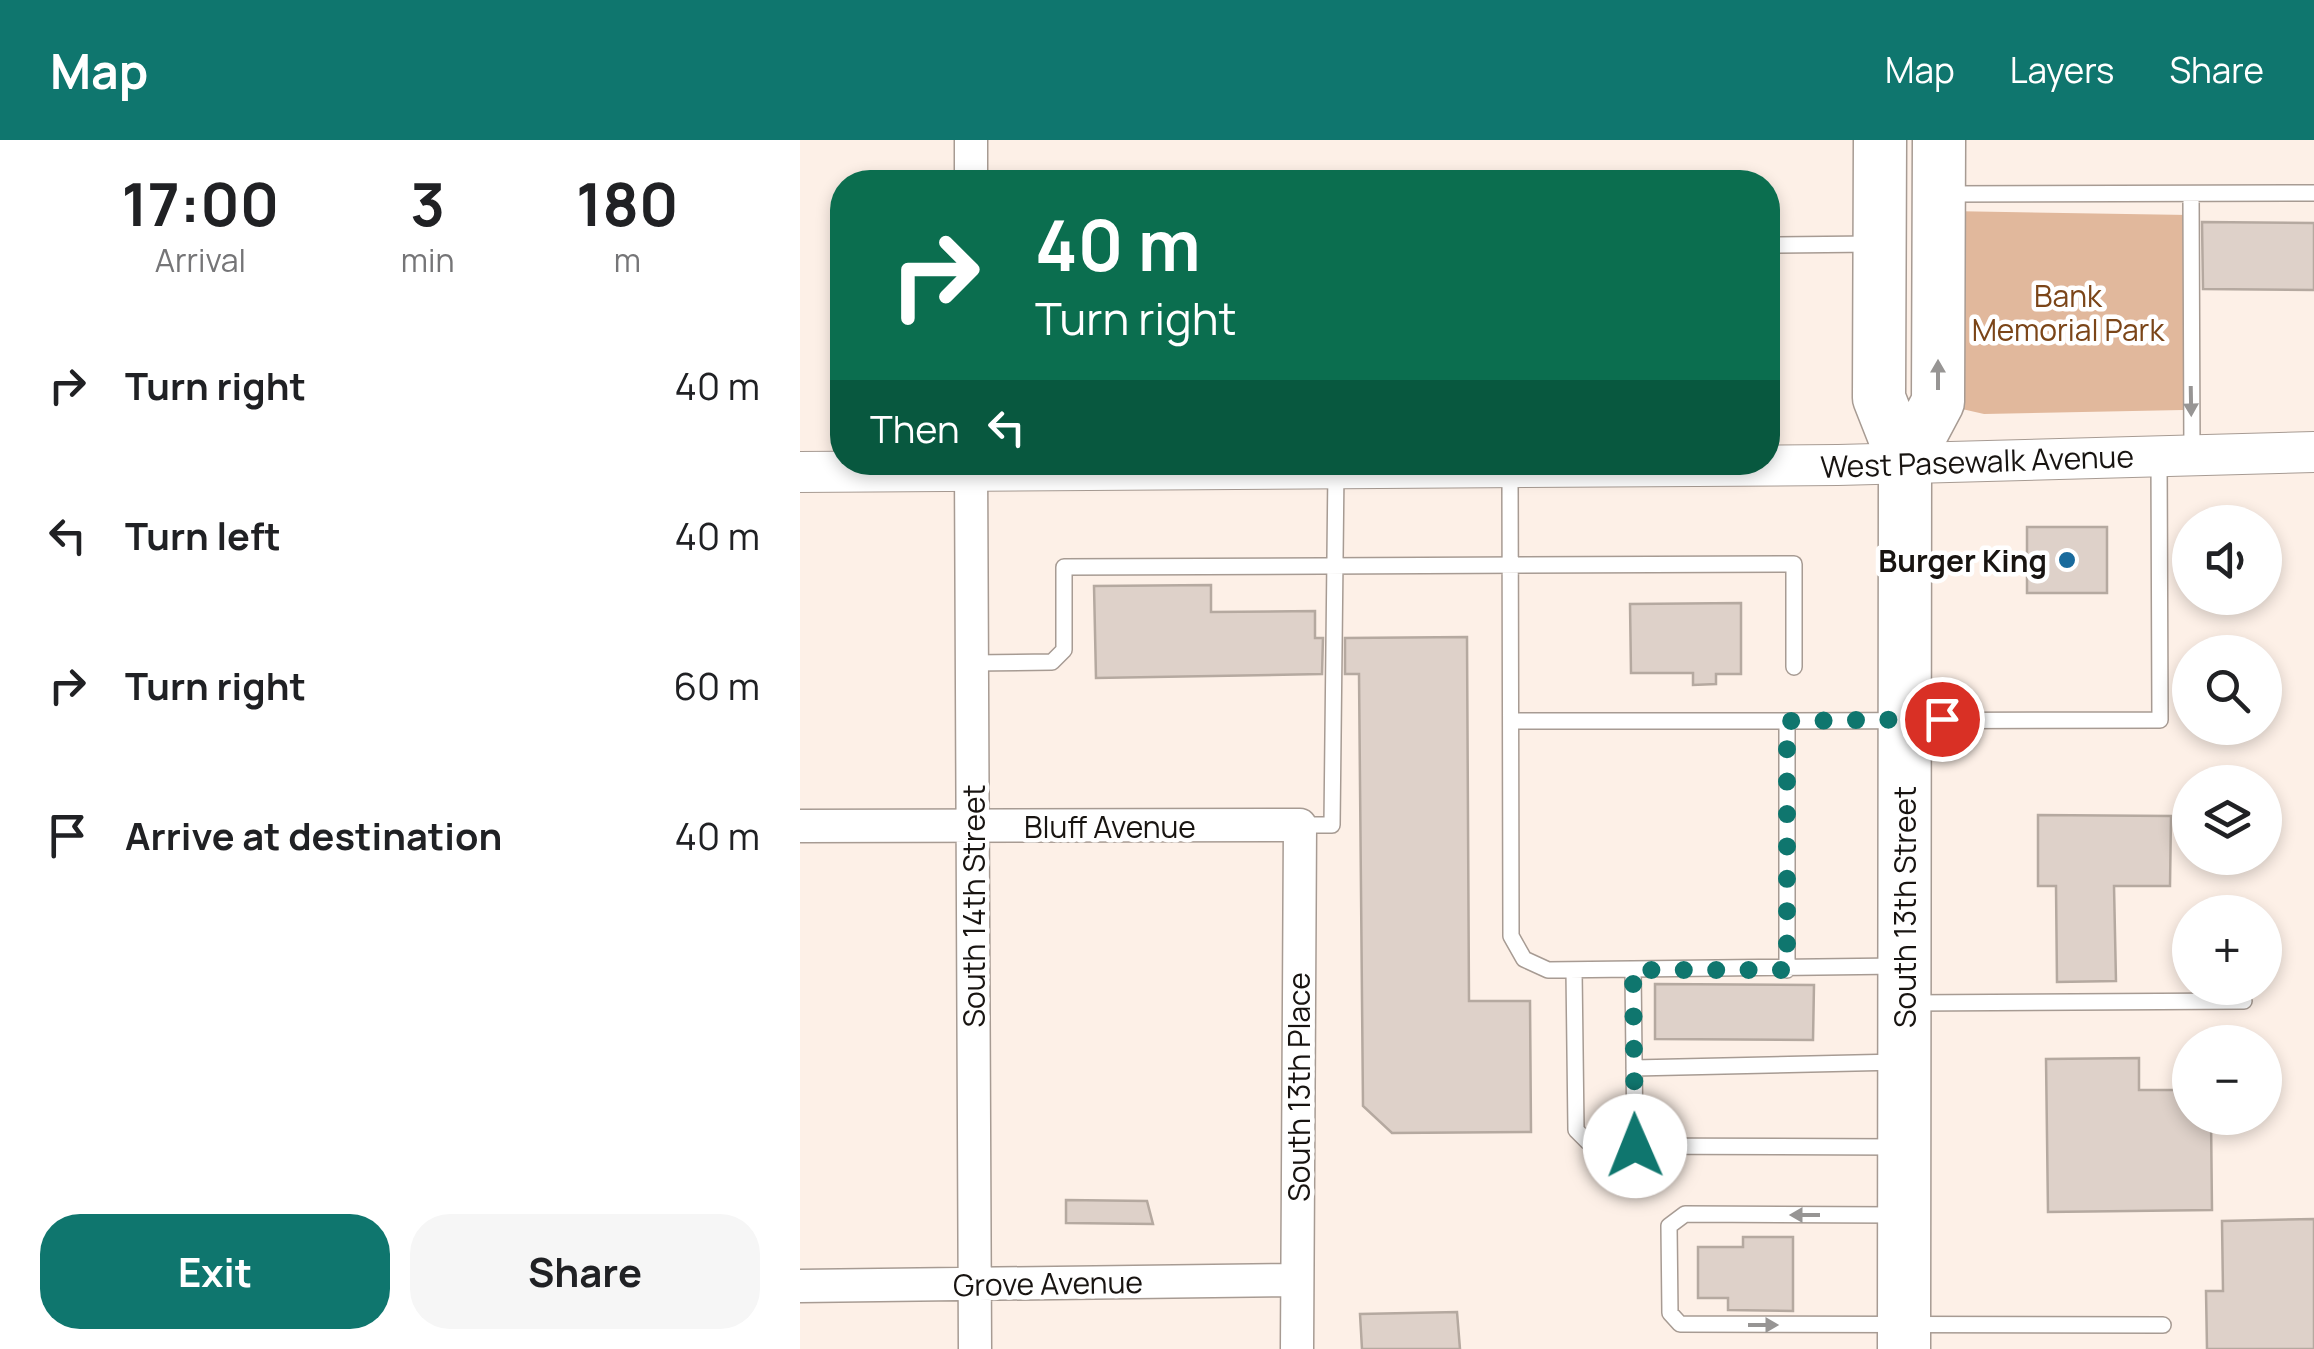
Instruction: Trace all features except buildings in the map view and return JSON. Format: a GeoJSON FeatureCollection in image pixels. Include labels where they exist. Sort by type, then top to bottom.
{"type":"FeatureCollection","features":[{"type":"Feature","properties":{"kind":"highway","name":"South 13th Street"},"geometry":{"type":"LineString","coordinates":[[1880,140],[1880,398],[1905,464],[1904,1337]]}},
{"type":"Feature","properties":{"kind":"highway","name":"South 13th Street"},"geometry":{"type":"LineString","coordinates":[[1905,464],[1938,402],[1939,140]]}},
{"type":"Feature","properties":{"kind":"street"},"geometry":{"type":"LineString","coordinates":[[971,140],[971,170]]}},
{"type":"Feature","properties":{"kind":"street","name":"West Pasewalk Avenue"},"geometry":{"type":"LineString","coordinates":[[1780,466],[2314,452]]}},
{"type":"Feature","properties":{"kind":"street","name":"West Pasewalk Avenue"},"geometry":{"type":"LineString","coordinates":[[800,472],[830,471]]}},
{"type":"Feature","properties":{"kind":"street","name":"South 14th Street"},"geometry":{"type":"LineString","coordinates":[[971,475],[975,1349]]}},
{"type":"Feature","properties":{"kind":"street","name":"Bluff Avenue"},"geometry":{"type":"LineString","coordinates":[[800,826],[1300,825]]}},
{"type":"Feature","properties":{"kind":"street","name":"South 13th Place"},"geometry":{"type":"LineString","coordinates":[[1297,1349],[1300,825]]}},
{"type":"Feature","properties":{"kind":"street","name":"Grove Avenue"},"geometry":{"type":"LineString","coordinates":[[800,1286],[1297,1280]]}},
{"type":"Feature","properties":{"kind":"lane"},"geometry":{"type":"LineString","coordinates":[[1938,194],[2314,193]]}},
{"type":"Feature","properties":{"kind":"lane"},"geometry":{"type":"LineString","coordinates":[[1510,722],[2160,720],[2175,455],[2190,347],[2191,194]]}},
{"type":"Feature","properties":{"kind":"lane"},"geometry":{"type":"LineString","coordinates":[[1780,245],[1878,244]]}},
{"type":"Feature","properties":{"kind":"lane"},"geometry":{"type":"LineString","coordinates":[[1300,825],[1332,825],[1336,475]]}},
{"type":"Feature","properties":{"kind":"lane"},"geometry":{"type":"LineString","coordinates":[[1510,475],[1511,936],[1524,959],[1548,970],[1787,970],[1903,984],[2172,997]]}},
{"type":"Feature","properties":{"kind":"lane"},"geometry":{"type":"LineString","coordinates":[[972,664],[1052,662],[1064,650],[1064,567],[1794,564],[1794,667]]}},
{"type":"Feature","properties":{"kind":"lane"},"geometry":{"type":"LineString","coordinates":[[1787,721],[1787,970]]}},
{"type":"Feature","properties":{"kind":"lane"},"geometry":{"type":"LineString","coordinates":[[1574,970],[1576,1130],[1588,1142],[1604,1146],[1902,1147]]}},
{"type":"Feature","properties":{"kind":"lane"},"geometry":{"type":"LineString","coordinates":[[1633,970],[1635,1146]]}},
{"type":"Feature","properties":{"kind":"lane"},"geometry":{"type":"LineString","coordinates":[[1634,1068],[1903,1062]]}},
{"type":"Feature","properties":{"kind":"lane"},"geometry":{"type":"LineString","coordinates":[[1903,1215],[1685,1214],[1669,1226],[1670,1313],[1680,1324],[1904,1337],[2163,1325]]}},
{"type":"Feature","properties":{"kind":"green space","name":"Bank Memorial Park"},"geometry":{"type":"Polygon","coordinates":[[[1948,211],[2189,215],[2183,410],[1984,414],[1962,409],[1948,211]]]}},
{"type":"Feature","properties":{"kind":"place","name":"Burger King"},"geometry":{"type":"Point","coordinates":[2067,560]}},
{"type":"Feature","properties":{"kind":"route"},"geometry":{"type":"LineString","coordinates":[[1635,1146],[1633,970],[1787,970],[1787,721],[1942,719]]}}]}
